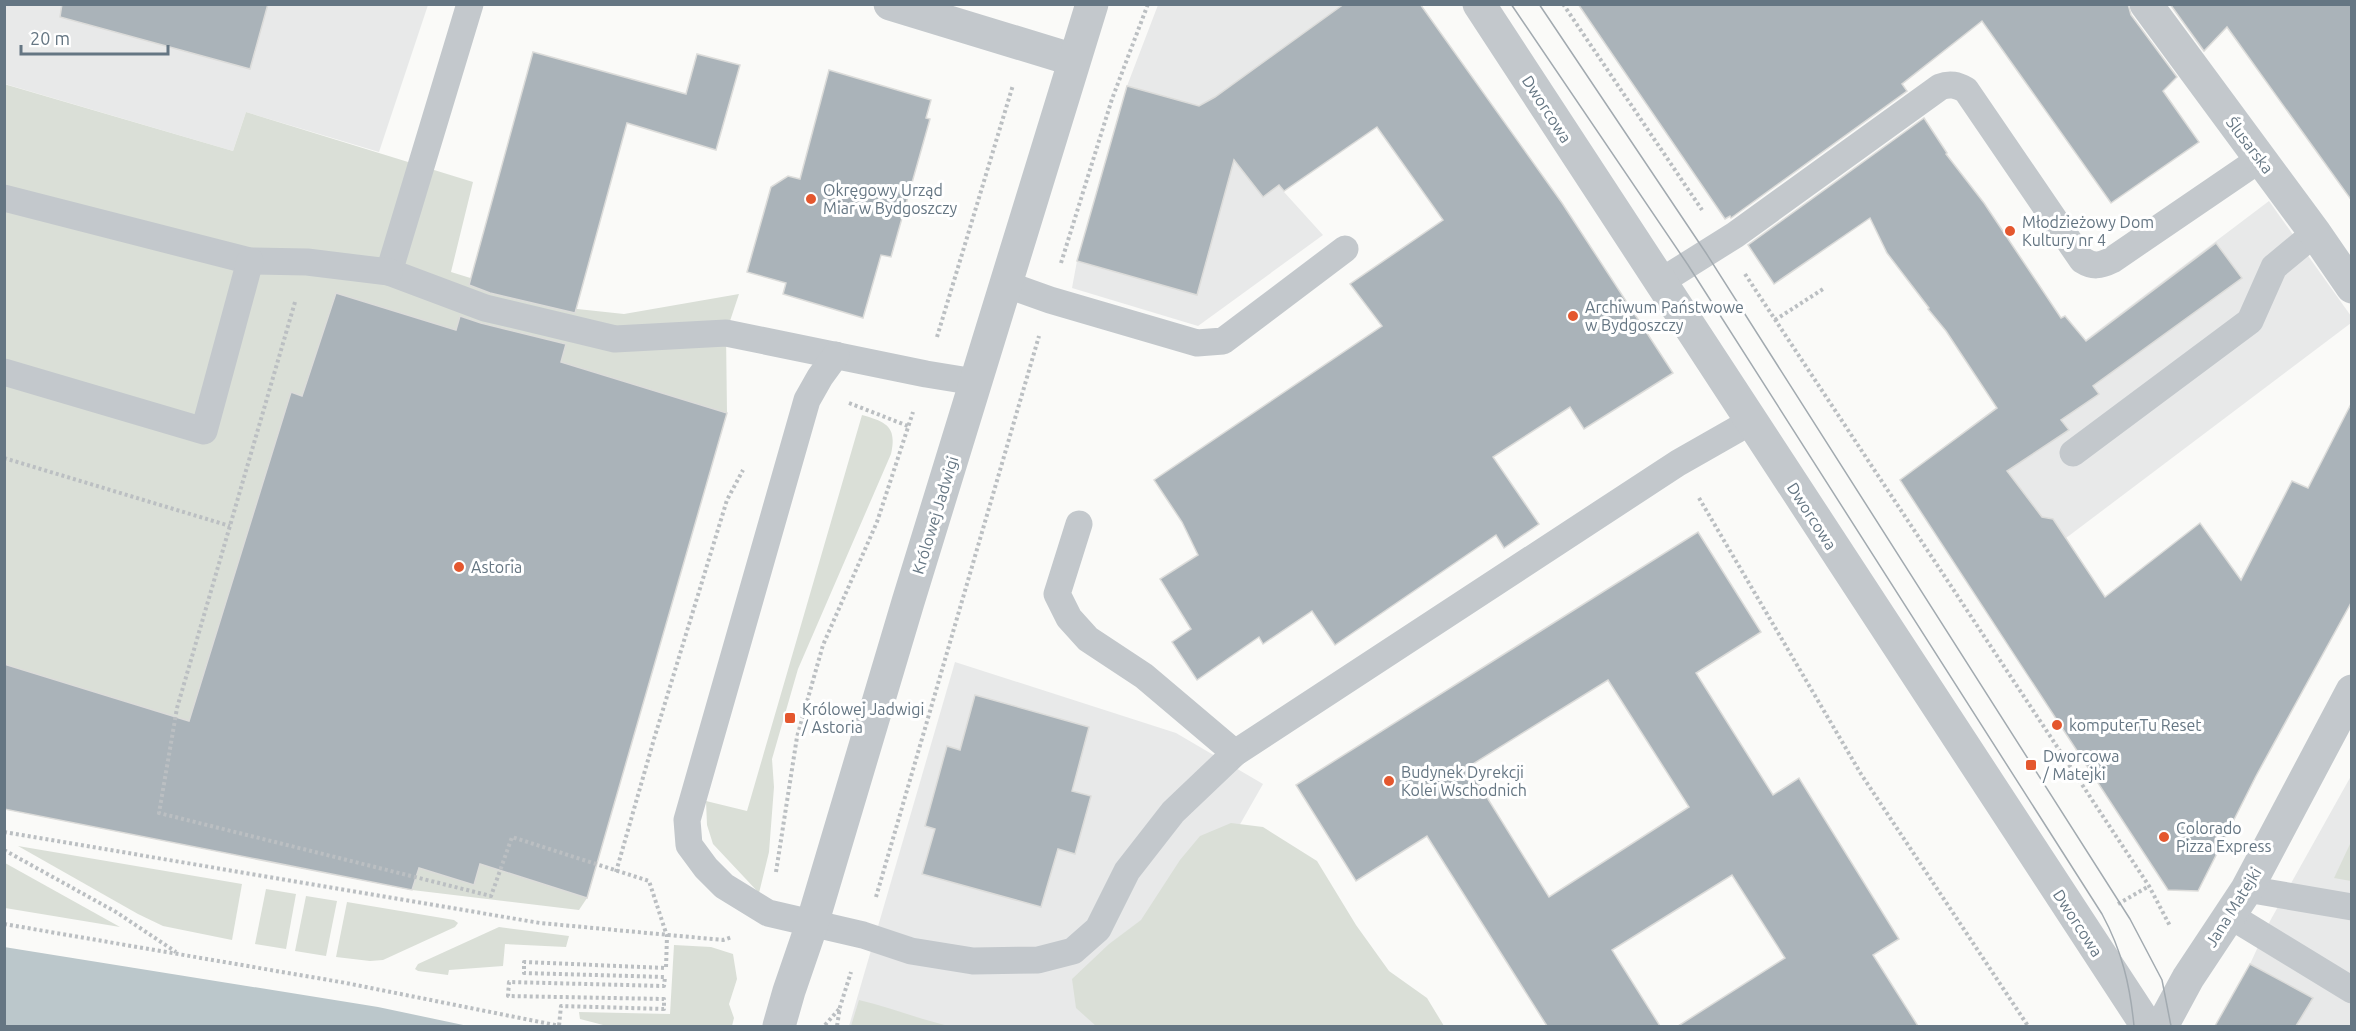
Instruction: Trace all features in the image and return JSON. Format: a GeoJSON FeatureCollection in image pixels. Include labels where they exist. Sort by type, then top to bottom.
{"type":"FeatureCollection","features":[{"type":"Feature","properties":{"kind":"street","name":"Królowej Jadwigi"},"geometry":{"type":"LineString","coordinates":[[779,1026],[1092,4]]}},
{"type":"Feature","properties":{"kind":"street","name":"Dworcowa"},"geometry":{"type":"LineString","coordinates":[[1479,4],[1750,422],[2147,1026]]}},
{"type":"Feature","properties":{"kind":"street","name":"Ślusarska"},"geometry":{"type":"LineString","coordinates":[[2146,4],[2315,233],[2352,287]]}},
{"type":"Feature","properties":{"kind":"street"},"geometry":{"type":"LineString","coordinates":[[910,8],[1074,60]]}},
{"type":"Feature","properties":{"kind":"street","name":"Jana Matejki"},"geometry":{"type":"LineString","coordinates":[[2162,1026],[2188,978],[2238,902],[2352,691]]}},
{"type":"Feature","properties":{"kind":"lane"},"geometry":{"type":"LineString","coordinates":[[389,272],[470,4]]}},
{"type":"Feature","properties":{"kind":"lane"},"geometry":{"type":"LineString","coordinates":[[1660,282],[1724,242],[1947,84],[1957,85],[1966,90],[2082,260],[2088,264],[2100,266],[2112,260],[2260,159]]}},
{"type":"Feature","properties":{"kind":"lane"},"geometry":{"type":"LineString","coordinates":[[4,198],[250,261],[307,262],[389,272],[485,308],[615,339],[726,333],[975,382]]}},
{"type":"Feature","properties":{"kind":"lane"},"geometry":{"type":"LineString","coordinates":[[2073,453],[2250,321],[2274,267],[2315,233]]}},
{"type":"Feature","properties":{"kind":"lane"},"geometry":{"type":"LineString","coordinates":[[1005,284],[1050,300],[1197,343],[1223,341],[1346,249]]}},
{"type":"Feature","properties":{"kind":"lane"},"geometry":{"type":"LineString","coordinates":[[4,372],[204,431],[250,261]]}},
{"type":"Feature","properties":{"kind":"lane"},"geometry":{"type":"LineString","coordinates":[[836,355],[807,400],[687,819],[689,845],[706,868],[724,886],[768,913],[863,935],[911,951],[973,961],[1038,960],[1073,951],[1098,929],[1127,871],[1173,812],[1235,753],[1678,463],[1750,422]]}},
{"type":"Feature","properties":{"kind":"lane"},"geometry":{"type":"LineString","coordinates":[[1079,524],[1057,594],[1069,618],[1088,639],[1144,676],[1235,753]]}},
{"type":"Feature","properties":{"kind":"lane"},"geometry":{"type":"LineString","coordinates":[[2238,902],[2352,907]]}},
{"type":"Feature","properties":{"kind":"lane"},"geometry":{"type":"LineString","coordinates":[[2238,902],[2352,990]]}},
{"type":"Feature","properties":{"kind":"path"},"geometry":{"type":"LineString","coordinates":[[837,1026],[840,1007],[1005,447],[1112,99],[1148,4]]}},
{"type":"Feature","properties":{"kind":"path"},"geometry":{"type":"LineString","coordinates":[[1563,4],[1724,242],[2149,886]]}},
{"type":"Feature","properties":{"kind":"path"},"geometry":{"type":"LineString","coordinates":[[4,832],[540,923],[723,940],[758,929],[768,913],[797,737],[823,645],[877,522],[926,374],[1025,45]]}},
{"type":"Feature","properties":{"kind":"path"},"geometry":{"type":"LineString","coordinates":[[4,924],[346,982],[559,1026],[561,1006],[664,1009],[664,999],[508,996],[509,982],[664,986],[665,977],[524,973],[524,962],[666,968],[667,936],[649,881],[512,837],[491,896],[159,813],[177,708],[307,262]]}},
{"type":"Feature","properties":{"kind":"path"},"geometry":{"type":"LineString","coordinates":[[1775,320],[1823,289]]}},
{"type":"Feature","properties":{"kind":"path"},"geometry":{"type":"LineString","coordinates":[[4,458],[230,526]]}},
{"type":"Feature","properties":{"kind":"path"},"geometry":{"type":"LineString","coordinates":[[1678,463],[1861,774],[2028,1026]]}},
{"type":"Feature","properties":{"kind":"path"},"geometry":{"type":"LineString","coordinates":[[4,850],[116,912],[178,954]]}},
{"type":"Feature","properties":{"kind":"path"},"geometry":{"type":"LineString","coordinates":[[823,1026],[840,1007]]}},
{"type":"Feature","properties":{"kind":"shaded area"},"geometry":{"type":"Polygon","coordinates":[[[4,5],[428,5],[379,152],[246,112],[233,151],[5,84],[4,5]]]}},
{"type":"Feature","properties":{"kind":"shaded area"},"geometry":{"type":"Polygon","coordinates":[[[1158,5],[1421,5],[1433,22],[1253,148],[1284,192],[1323,235],[1198,326],[1072,288],[1077,261],[1127,86],[1158,5]]]}},
{"type":"Feature","properties":{"kind":"shaded area"},"geometry":{"type":"Polygon","coordinates":[[[4,84],[233,151],[246,112],[473,182],[451,272],[568,308],[624,314],[739,294],[726,333],[727,413],[587,898],[579,910],[412,890],[5,809],[4,84]]]}},
{"type":"Feature","properties":{"kind":"shaded area"},"geometry":{"type":"Polygon","coordinates":[[[2269,201],[2351,316],[2351,323],[2066,538],[1979,600],[1900,480],[2269,201]]]}},
{"type":"Feature","properties":{"kind":"shaded area"},"geometry":{"type":"Polygon","coordinates":[[[862,415],[884,423],[891,432],[893,445],[798,669],[772,759],[774,787],[769,852],[759,893],[713,844],[707,825],[706,801],[747,811],[862,415]]]}},
{"type":"Feature","properties":{"kind":"shaded area"},"geometry":{"type":"Polygon","coordinates":[[[955,662],[1176,733],[1263,784],[1210,877],[1106,1026],[849,1026],[955,662]]]}},
{"type":"Feature","properties":{"kind":"shaded area"},"geometry":{"type":"Polygon","coordinates":[[[2351,776],[2351,1026],[2215,1026],[2250,964],[2270,921],[2351,776]]]}},
{"type":"Feature","properties":{"kind":"shaded area"},"geometry":{"type":"Polygon","coordinates":[[[1231,823],[1263,827],[1317,861],[1356,925],[1389,971],[1427,998],[1444,1026],[1096,1026],[1076,1008],[1072,979],[1109,944],[1141,920],[1180,860],[1200,836],[1231,823]]]}},
{"type":"Feature","properties":{"kind":"shaded area"},"geometry":{"type":"Polygon","coordinates":[[[2351,842],[2351,881],[2334,878],[2351,842]]]}},
{"type":"Feature","properties":{"kind":"shaded area"},"geometry":{"type":"Polygon","coordinates":[[[18,846],[242,884],[232,940],[163,926],[18,846]]]}},
{"type":"Feature","properties":{"kind":"shaded area"},"geometry":{"type":"Polygon","coordinates":[[[5,863],[120,927],[5,908],[5,863]]]}},
{"type":"Feature","properties":{"kind":"shaded area"},"geometry":{"type":"Polygon","coordinates":[[[266,889],[296,894],[286,949],[255,944],[266,889]]]}},
{"type":"Feature","properties":{"kind":"shaded area"},"geometry":{"type":"Polygon","coordinates":[[[306,896],[337,901],[326,956],[295,951],[306,896]]]}},
{"type":"Feature","properties":{"kind":"shaded area"},"geometry":{"type":"Polygon","coordinates":[[[347,902],[454,920],[458,923],[455,927],[383,960],[370,961],[336,957],[347,902]]]}},
{"type":"Feature","properties":{"kind":"shaded area"},"geometry":{"type":"Polygon","coordinates":[[[499,927],[569,936],[566,947],[505,944],[503,966],[449,970],[448,975],[415,969],[418,964],[499,927]]]}},
{"type":"Feature","properties":{"kind":"shaded area"},"geometry":{"type":"Polygon","coordinates":[[[674,945],[711,947],[733,954],[737,979],[729,1004],[734,1018],[732,1026],[607,1026],[580,1019],[579,1012],[670,1014],[674,945]]]}},
{"type":"Feature","properties":{"kind":"shaded area"},"geometry":{"type":"Polygon","coordinates":[[[4,947],[378,1007],[468,1026],[5,1026],[4,947]]]}},
{"type":"Feature","properties":{"kind":"shaded area"},"geometry":{"type":"Polygon","coordinates":[[[859,1000],[926,1020],[949,1026],[851,1026],[859,1000]]]}},
{"type":"Feature","properties":{"kind":"building"},"geometry":{"type":"Polygon","coordinates":[[[62,4],[268,4],[250,69],[60,17],[62,4]]]}},
{"type":"Feature","properties":{"kind":"building"},"geometry":{"type":"Polygon","coordinates":[[[1344,4],[1420,4],[1562,203],[1673,373],[1584,429],[1570,407],[1493,457],[1539,524],[1504,548],[1496,535],[1335,645],[1312,611],[1263,644],[1259,637],[1197,680],[1172,642],[1191,629],[1160,579],[1198,555],[1182,522],[1154,480],[1382,326],[1350,284],[1443,220],[1377,127],[1284,191],[1279,185],[1263,197],[1234,160],[1197,295],[1077,261],[1127,86],[1199,106],[1215,97],[1344,4]]]}},
{"type":"Feature","properties":{"kind":"building"},"geometry":{"type":"Polygon","coordinates":[[[1578,4],[2128,4],[2131,15],[2177,77],[2163,91],[2199,142],[2111,203],[1982,21],[1902,84],[1907,91],[1731,218],[1730,216],[1725,219],[1578,4]]]}},
{"type":"Feature","properties":{"kind":"building"},"geometry":{"type":"Polygon","coordinates":[[[2170,4],[2352,4],[2352,201],[2227,27],[2204,51],[2170,4]]]}},
{"type":"Feature","properties":{"kind":"building"},"geometry":{"type":"Polygon","coordinates":[[[533,52],[686,94],[697,54],[740,65],[716,150],[627,123],[575,313],[490,293],[469,285],[533,52]]]}},
{"type":"Feature","properties":{"kind":"building","name":"Okręgowy Urząd Miar w Bydgoszczy"},"geometry":{"type":"Polygon","coordinates":[[[829,70],[931,100],[926,118],[930,119],[891,257],[881,255],[863,318],[783,294],[786,283],[747,272],[771,187],[788,176],[800,179],[829,70]]]}},
{"type":"Feature","properties":{"kind":"building"},"geometry":{"type":"Polygon","coordinates":[[[1924,118],[1946,154],[1984,203],[2061,318],[2065,316],[2086,341],[2216,243],[2242,278],[2093,386],[2099,394],[2061,420],[2069,430],[2007,471],[2042,517],[2053,519],[2105,597],[2200,523],[2241,580],[2292,481],[2308,488],[2352,402],[2352,601],[2256,776],[2198,891],[2168,890],[1900,480],[1997,408],[1946,331],[1887,253],[1870,218],[1774,284],[1748,245],[1924,118]]]}},
{"type":"Feature","properties":{"kind":"building","name":"Astoria"},"geometry":{"type":"Polygon","coordinates":[[[336,293],[456,330],[460,316],[566,344],[561,362],[727,413],[587,898],[480,864],[474,885],[419,868],[412,890],[4,809],[4,664],[189,721],[291,392],[302,396],[336,293]]]}},
{"type":"Feature","properties":{"kind":"building","name":"Budynek Dyrekcji Kolei Wschodnich"},"geometry":{"type":"Polygon","coordinates":[[[1698,532],[1761,632],[1696,673],[1773,795],[1799,778],[1899,939],[1873,955],[1918,1026],[1678,1026],[1785,958],[1732,875],[1612,950],[1660,1026],[1547,1026],[1427,836],[1356,881],[1296,785],[1698,532]],[[1608,680],[1468,767],[1549,897],[1689,807],[1608,680]]]}},
{"type":"Feature","properties":{"kind":"building"},"geometry":{"type":"Polygon","coordinates":[[[975,695],[1089,727],[1072,791],[1091,796],[1075,854],[1058,849],[1041,907],[922,874],[935,829],[925,826],[947,746],[960,750],[975,695]]]}},
{"type":"Feature","properties":{"kind":"building"},"geometry":{"type":"Polygon","coordinates":[[[2250,964],[2313,998],[2296,1026],[2215,1026],[2250,964]]]}},
{"type":"Feature","properties":{"kind":"tram line"},"geometry":{"type":"LineString","coordinates":[[1511,4],[1688,265],[2102,914],[2115,941],[2124,969],[2134,1026]]}},
{"type":"Feature","properties":{"kind":"tram line"},"geometry":{"type":"LineString","coordinates":[[1539,4],[1706,253],[2130,919],[2162,980],[2171,1026]]}},
{"type":"Feature","properties":{"kind":"place","name":"Okręgowy Urząd Miar w Bydgoszczy"},"geometry":{"type":"Point","coordinates":[811,199]}},
{"type":"Feature","properties":{"kind":"place","name":"Młodzieżowy Dom Kultury nr 4"},"geometry":{"type":"Point","coordinates":[2010,231]}},
{"type":"Feature","properties":{"kind":"place","name":"Archiwum Państwowe w Bydgoszczy"},"geometry":{"type":"Point","coordinates":[1573,316]}},
{"type":"Feature","properties":{"kind":"place","name":"Astoria"},"geometry":{"type":"Point","coordinates":[459,567]}},
{"type":"Feature","properties":{"kind":"place","name":"Królowej Jadwigi / Astoria"},"geometry":{"type":"Point","coordinates":[790,718]}},
{"type":"Feature","properties":{"kind":"place","name":"komputerTu Reset"},"geometry":{"type":"Point","coordinates":[2057,725]}},
{"type":"Feature","properties":{"kind":"place","name":"Dworcowa / Matejki"},"geometry":{"type":"Point","coordinates":[2031,765]}},
{"type":"Feature","properties":{"kind":"place","name":"Budynek Dyrekcji Kolei Wschodnich"},"geometry":{"type":"Point","coordinates":[1389,781]}},
{"type":"Feature","properties":{"kind":"place","name":"Colorado Pizza Express"},"geometry":{"type":"Point","coordinates":[2164,837]}}]}
